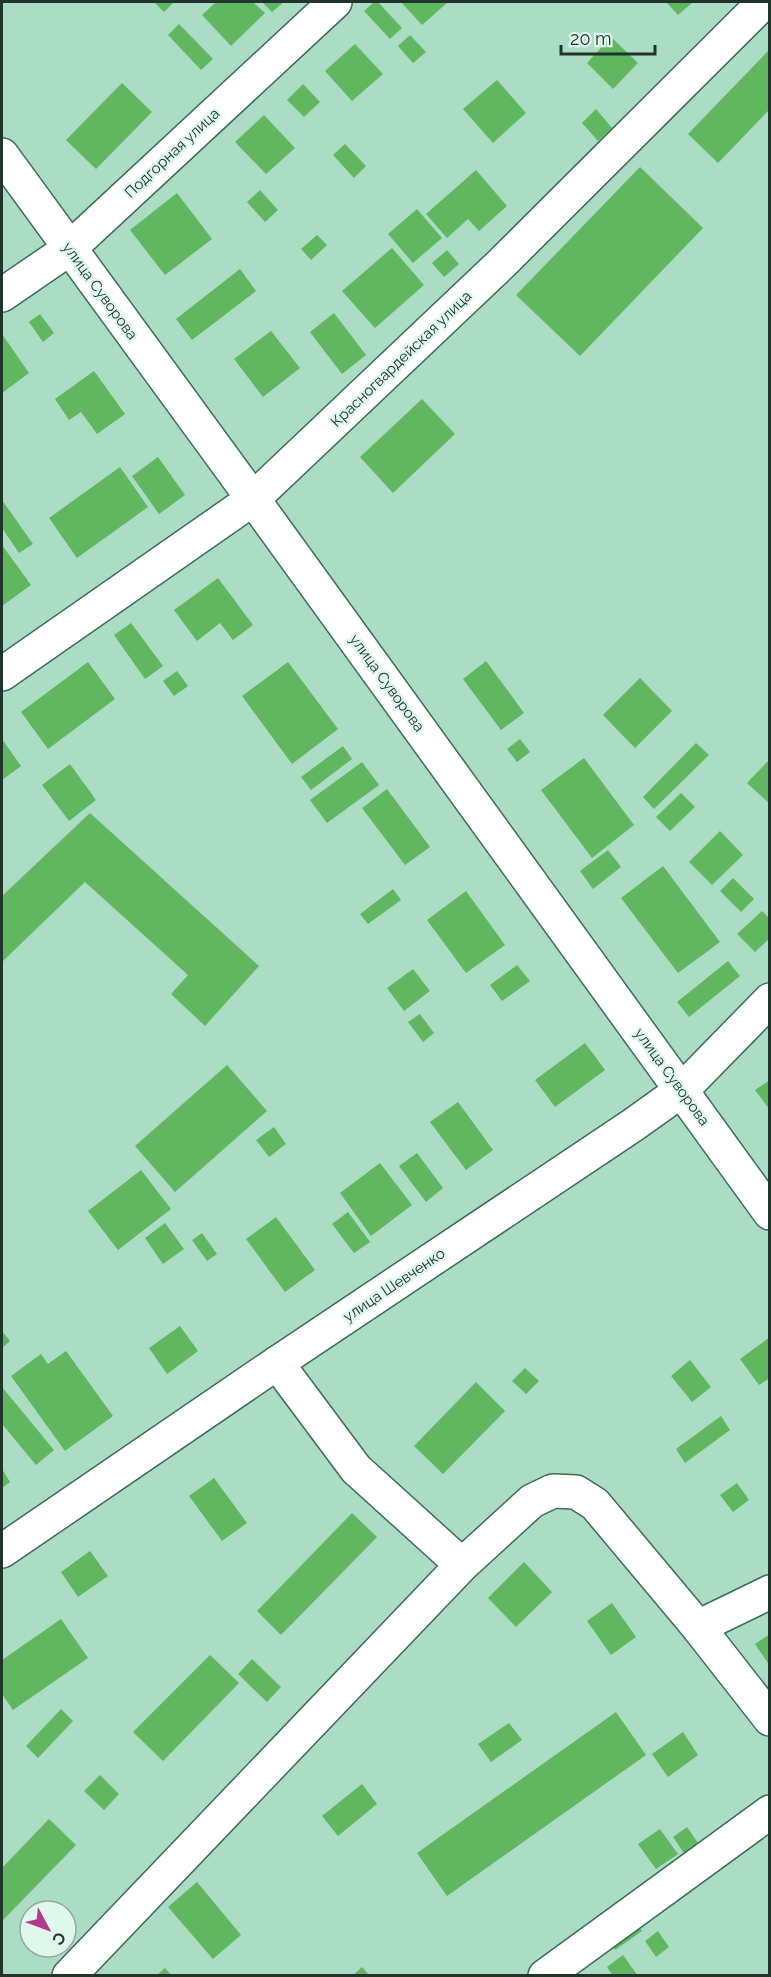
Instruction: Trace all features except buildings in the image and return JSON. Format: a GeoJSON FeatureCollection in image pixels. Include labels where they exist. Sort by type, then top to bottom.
{"type":"FeatureCollection","features":[{"type":"Feature","properties":{"kind":"street","name":"Подгорная улица"},"geometry":{"type":"LineString","coordinates":[[2,295],[69,249],[335,2]]}},
{"type":"Feature","properties":{"kind":"street","name":"Красногвардейская улица"},"geometry":{"type":"LineString","coordinates":[[2,674],[254,499],[502,263],[764,2]]}},
{"type":"Feature","properties":{"kind":"street","name":"улица Суворова"},"geometry":{"type":"LineString","coordinates":[[2,155],[254,499],[770,1213]]}},
{"type":"Feature","properties":{"kind":"street","name":"улица Шевченко"},"geometry":{"type":"LineString","coordinates":[[2,1551],[682,1090],[770,1000]]}},
{"type":"Feature","properties":{"kind":"street"},"geometry":{"type":"LineString","coordinates":[[277,1363],[356,1469],[462,1564]]}},
{"type":"Feature","properties":{"kind":"street"},"geometry":{"type":"LineString","coordinates":[[69,1976],[462,1564],[532,1501],[553,1491],[576,1492],[595,1504],[698,1627],[770,1719]]}},
{"type":"Feature","properties":{"kind":"street"},"geometry":{"type":"LineString","coordinates":[[698,1627],[770,1592]]}},
{"type":"Feature","properties":{"kind":"street"},"geometry":{"type":"LineString","coordinates":[[545,1976],[770,1812]]}}]}
